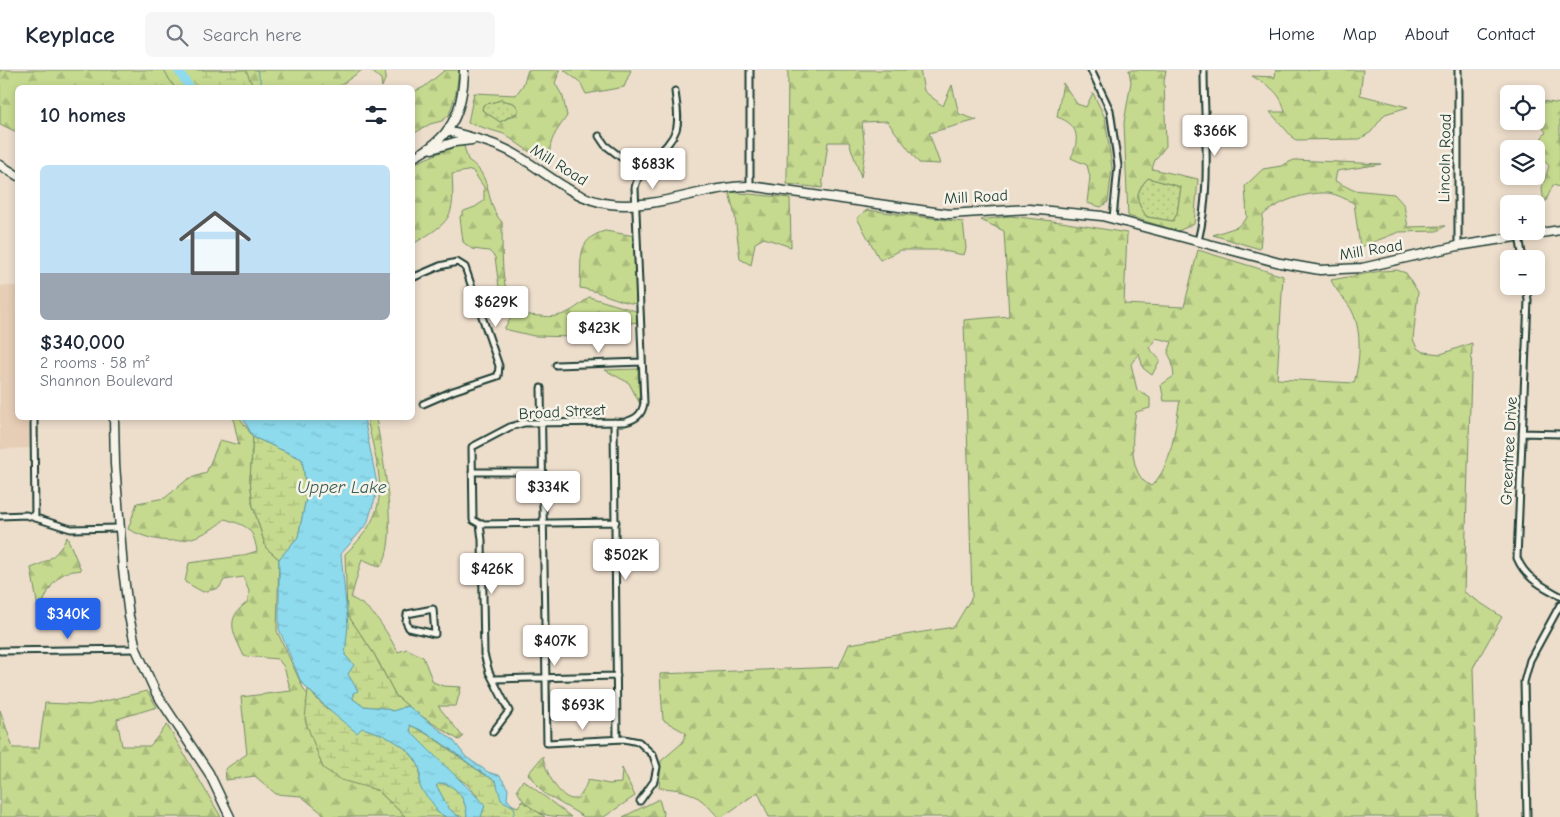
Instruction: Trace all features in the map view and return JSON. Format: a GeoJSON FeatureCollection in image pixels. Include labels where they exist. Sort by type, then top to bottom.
{"type":"FeatureCollection","features":[{"type":"Feature","properties":{"kind":"main road"},"geometry":{"type":"LineString","coordinates":[[415,156],[438,143],[448,131],[462,95],[464,70]]}},
{"type":"Feature","properties":{"kind":"main road","name":"Mill Road"},"geometry":{"type":"LineString","coordinates":[[448,131],[479,140],[512,153],[561,185],[584,197],[613,205],[635,205],[725,187],[750,186],[949,214],[1030,209],[1113,218],[1286,265],[1320,270],[1362,268],[1458,246],[1500,239]]}},
{"type":"Feature","properties":{"kind":"main road"},"geometry":{"type":"LineString","coordinates":[[426,151],[462,140],[479,140]]}},
{"type":"Feature","properties":{"kind":"main road"},"geometry":{"type":"LineString","coordinates":[[0,165],[15,174]]}},
{"type":"Feature","properties":{"kind":"main road","name":"Mill Road"},"geometry":{"type":"LineString","coordinates":[[1545,232],[1560,230]]}},
{"type":"Feature","properties":{"kind":"main road"},"geometry":{"type":"LineString","coordinates":[[114,420],[119,528],[126,599],[136,648],[162,705],[209,773],[230,817]]}},
{"type":"Feature","properties":{"kind":"street"},"geometry":{"type":"LineString","coordinates":[[750,70],[750,186]]}},
{"type":"Feature","properties":{"kind":"street"},"geometry":{"type":"LineString","coordinates":[[1091,70],[1110,110],[1112,120],[1118,166],[1113,218]]}},
{"type":"Feature","properties":{"kind":"street"},"geometry":{"type":"LineString","coordinates":[[1198,241],[1204,216],[1206,190],[1204,70]]}},
{"type":"Feature","properties":{"kind":"street","name":"Lincoln Road"},"geometry":{"type":"LineString","coordinates":[[1458,70],[1458,246]]}},
{"type":"Feature","properties":{"kind":"street"},"geometry":{"type":"LineString","coordinates":[[599,136],[605,145],[640,172],[668,144],[677,129],[675,91]]}},
{"type":"Feature","properties":{"kind":"street","name":"Broad Street"},"geometry":{"type":"LineString","coordinates":[[472,472],[472,447],[510,427],[542,422],[614,422],[633,420],[641,412],[644,403],[635,205],[635,188],[640,172]]}},
{"type":"Feature","properties":{"kind":"street"},"geometry":{"type":"LineString","coordinates":[[415,277],[457,262],[465,267],[499,366],[498,376],[453,391],[423,404]]}},
{"type":"Feature","properties":{"kind":"street","name":"Greentree Drive"},"geometry":{"type":"LineString","coordinates":[[1527,295],[1517,558],[1524,573],[1530,579],[1560,596]]}},
{"type":"Feature","properties":{"kind":"street"},"geometry":{"type":"LineString","coordinates":[[556,365],[642,362]]}},
{"type":"Feature","properties":{"kind":"street"},"geometry":{"type":"LineString","coordinates":[[542,388],[547,743],[616,739],[639,742],[656,760],[654,781],[640,800]]}},
{"type":"Feature","properties":{"kind":"street"},"geometry":{"type":"LineString","coordinates":[[34,420],[35,518]]}},
{"type":"Feature","properties":{"kind":"street"},"geometry":{"type":"LineString","coordinates":[[614,422],[616,739]]}},
{"type":"Feature","properties":{"kind":"street"},"geometry":{"type":"LineString","coordinates":[[1522,433],[1560,434]]}},
{"type":"Feature","properties":{"kind":"street"},"geometry":{"type":"LineString","coordinates":[[543,472],[472,472],[473,520],[480,524],[616,522]]}},
{"type":"Feature","properties":{"kind":"street"},"geometry":{"type":"LineString","coordinates":[[0,516],[26,515],[71,529],[119,528]]}},
{"type":"Feature","properties":{"kind":"street"},"geometry":{"type":"LineString","coordinates":[[480,524],[483,640],[486,664],[508,711],[492,732]]}},
{"type":"Feature","properties":{"kind":"street"},"geometry":{"type":"LineString","coordinates":[[1527,817],[1524,682],[1530,660],[1560,605]]}},
{"type":"Feature","properties":{"kind":"street"},"geometry":{"type":"LineString","coordinates":[[434,609],[435,634],[409,628],[406,622],[407,614],[434,609]]}},
{"type":"Feature","properties":{"kind":"street"},"geometry":{"type":"LineString","coordinates":[[0,651],[136,648]]}},
{"type":"Feature","properties":{"kind":"street"},"geometry":{"type":"LineString","coordinates":[[494,679],[617,676]]}},
{"type":"Feature","properties":{"kind":"shaded area"},"geometry":{"type":"Polygon","coordinates":[[[0,286],[15,286],[15,420],[32,420],[32,448],[0,449],[0,286]]]}},
{"type":"Feature","properties":{"kind":"green space"},"geometry":{"type":"Polygon","coordinates":[[[0,70],[362,70],[341,85],[15,85],[15,131],[0,124],[0,70]]]}},
{"type":"Feature","properties":{"kind":"green space"},"geometry":{"type":"Polygon","coordinates":[[[164,70],[246,70],[252,85],[173,85],[164,70]]]}},
{"type":"Feature","properties":{"kind":"green space"},"geometry":{"type":"Polygon","coordinates":[[[370,70],[385,70],[386,77],[383,85],[381,79],[370,70]]]}},
{"type":"Feature","properties":{"kind":"green space"},"geometry":{"type":"Polygon","coordinates":[[[445,70],[459,70],[456,93],[449,115],[442,121],[430,124],[415,133],[415,91],[424,87],[445,70]]]}},
{"type":"Feature","properties":{"kind":"green space"},"geometry":{"type":"Polygon","coordinates":[[[528,70],[560,70],[555,83],[563,97],[567,116],[552,139],[550,166],[504,134],[468,123],[474,93],[516,95],[523,85],[528,70]],[[501,100],[483,105],[482,110],[500,122],[518,113],[518,108],[514,103],[501,100]]]}},
{"type":"Feature","properties":{"kind":"green space"},"geometry":{"type":"Polygon","coordinates":[[[564,70],[631,70],[624,87],[586,94],[580,82],[564,70]]]}},
{"type":"Feature","properties":{"kind":"green space"},"geometry":{"type":"Polygon","coordinates":[[[788,70],[920,70],[924,91],[943,106],[952,85],[959,114],[977,120],[929,133],[940,164],[919,163],[887,121],[862,122],[865,151],[861,177],[849,142],[828,142],[822,188],[787,184],[788,70]]]}},
{"type":"Feature","properties":{"kind":"green space"},"geometry":{"type":"Polygon","coordinates":[[[1129,70],[1166,70],[1164,81],[1166,146],[1155,160],[1152,169],[1198,179],[1194,224],[1178,231],[1128,216],[1124,123],[1131,82],[1129,70]],[[1148,178],[1140,188],[1138,202],[1147,217],[1173,221],[1177,214],[1181,187],[1148,178]]]}},
{"type":"Feature","properties":{"kind":"green space"},"geometry":{"type":"Polygon","coordinates":[[[1276,70],[1363,70],[1360,95],[1408,107],[1385,114],[1371,132],[1360,139],[1295,140],[1270,112],[1285,112],[1281,99],[1273,90],[1252,76],[1275,77],[1276,70]]]}},
{"type":"Feature","properties":{"kind":"green space"},"geometry":{"type":"Polygon","coordinates":[[[1063,83],[1077,104],[1086,107],[1093,93],[1105,118],[1112,168],[1108,202],[1101,207],[1087,203],[1090,177],[1087,165],[1071,158],[1076,145],[1076,133],[1070,124],[1057,117],[1063,83]]]}},
{"type":"Feature","properties":{"kind":"green space"},"geometry":{"type":"Polygon","coordinates":[[[501,100],[514,103],[518,108],[518,112],[500,122],[482,110],[483,105],[501,100]]]}},
{"type":"Feature","properties":{"kind":"green space"},"geometry":{"type":"Polygon","coordinates":[[[1545,101],[1560,104],[1560,187],[1553,185],[1545,203],[1545,195],[1543,195],[1542,188],[1545,185],[1549,166],[1545,161],[1545,140],[1540,140],[1546,132],[1544,130],[1545,101]]]}},
{"type":"Feature","properties":{"kind":"green space"},"geometry":{"type":"Polygon","coordinates":[[[463,143],[468,160],[482,174],[496,215],[502,222],[502,256],[505,283],[512,304],[519,311],[536,316],[561,315],[573,310],[589,297],[636,311],[637,322],[624,324],[619,317],[601,315],[577,337],[534,336],[504,329],[512,316],[503,305],[490,302],[499,287],[495,257],[489,251],[472,249],[463,242],[460,217],[464,211],[484,201],[484,187],[472,170],[452,174],[453,201],[448,217],[436,230],[415,243],[415,163],[463,143]]]}},
{"type":"Feature","properties":{"kind":"green space"},"geometry":{"type":"Polygon","coordinates":[[[1294,160],[1381,164],[1337,171],[1335,181],[1353,190],[1394,194],[1404,205],[1408,227],[1445,226],[1437,231],[1399,232],[1360,247],[1354,203],[1335,195],[1320,193],[1293,198],[1263,215],[1260,249],[1213,235],[1237,227],[1247,218],[1245,186],[1263,169],[1281,166],[1294,160]]]}},
{"type":"Feature","properties":{"kind":"green space"},"geometry":{"type":"Polygon","coordinates":[[[1148,178],[1181,187],[1177,214],[1173,221],[1147,217],[1140,206],[1138,193],[1148,178]]]}},
{"type":"Feature","properties":{"kind":"green space"},"geometry":{"type":"Polygon","coordinates":[[[729,192],[790,198],[791,247],[764,238],[755,243],[751,265],[740,259],[735,216],[729,192]]]}},
{"type":"Feature","properties":{"kind":"green space"},"geometry":{"type":"Polygon","coordinates":[[[867,210],[963,222],[966,248],[964,255],[938,250],[900,250],[880,260],[857,218],[867,210]]]}},
{"type":"Feature","properties":{"kind":"green space"},"geometry":{"type":"Polygon","coordinates":[[[1010,216],[1127,233],[1124,304],[1184,307],[1198,250],[1283,276],[1277,379],[1354,383],[1359,357],[1358,329],[1351,309],[1331,280],[1381,271],[1397,270],[1406,273],[1418,292],[1413,339],[1417,348],[1423,352],[1441,354],[1472,343],[1464,592],[1502,617],[1473,668],[1477,817],[769,817],[758,792],[722,817],[718,817],[705,803],[693,795],[678,790],[659,788],[661,761],[682,743],[686,733],[663,720],[660,674],[839,667],[849,644],[954,627],[972,597],[964,320],[1009,316],[1004,231],[981,220],[1010,216]],[[1156,338],[1149,348],[1160,360],[1152,375],[1143,368],[1139,353],[1131,364],[1137,390],[1150,398],[1150,408],[1136,412],[1133,430],[1133,452],[1138,473],[1151,486],[1164,468],[1172,447],[1180,401],[1164,401],[1161,385],[1174,376],[1172,361],[1168,353],[1172,342],[1156,338]]]}},
{"type":"Feature","properties":{"kind":"green space"},"geometry":{"type":"Polygon","coordinates":[[[605,231],[635,236],[636,304],[580,288],[581,261],[584,246],[595,235],[605,231]]]}},
{"type":"Feature","properties":{"kind":"green space"},"geometry":{"type":"Polygon","coordinates":[[[638,369],[640,404],[629,383],[605,370],[638,369]]]}},
{"type":"Feature","properties":{"kind":"green space"},"geometry":{"type":"Polygon","coordinates":[[[233,420],[241,420],[253,437],[250,479],[253,506],[266,548],[279,559],[277,631],[304,690],[357,754],[377,790],[406,817],[327,817],[301,796],[276,794],[255,776],[226,780],[225,769],[247,754],[241,697],[291,691],[284,667],[278,659],[244,656],[234,634],[233,621],[235,615],[248,602],[249,591],[243,577],[224,580],[219,588],[203,592],[185,582],[189,563],[241,556],[257,551],[253,536],[247,528],[225,519],[214,528],[202,534],[178,540],[153,539],[128,529],[137,503],[165,498],[188,479],[206,473],[220,440],[239,445],[233,420]]]}},
{"type":"Feature","properties":{"kind":"green space"},"geometry":{"type":"Polygon","coordinates":[[[367,420],[376,420],[388,495],[389,538],[386,555],[380,567],[362,559],[351,598],[367,608],[379,620],[398,652],[407,649],[423,657],[433,682],[443,686],[461,687],[456,706],[438,706],[463,737],[459,740],[415,712],[396,696],[374,654],[347,614],[345,554],[361,537],[372,521],[378,506],[380,491],[376,458],[367,420]]]}},
{"type":"Feature","properties":{"kind":"green space"},"geometry":{"type":"Polygon","coordinates":[[[253,437],[302,459],[307,494],[298,537],[279,559],[266,548],[253,506],[250,479],[253,437]]]}},
{"type":"Feature","properties":{"kind":"green space"},"geometry":{"type":"Polygon","coordinates":[[[67,537],[81,570],[65,573],[55,581],[48,591],[39,614],[31,568],[52,557],[67,537]]]}},
{"type":"Feature","properties":{"kind":"green space"},"geometry":{"type":"Polygon","coordinates":[[[347,614],[374,654],[396,696],[408,706],[393,711],[363,706],[353,699],[348,674],[353,665],[345,655],[347,614]]]}},
{"type":"Feature","properties":{"kind":"green space"},"geometry":{"type":"Polygon","coordinates":[[[308,689],[329,711],[400,744],[418,764],[422,790],[437,812],[446,817],[406,817],[377,790],[341,780],[323,768],[305,720],[308,689]]]}},
{"type":"Feature","properties":{"kind":"green space"},"geometry":{"type":"Polygon","coordinates":[[[147,691],[157,707],[117,719],[122,746],[150,746],[167,725],[221,817],[0,817],[0,710],[13,748],[39,748],[45,703],[89,705],[147,691]]]}},
{"type":"Feature","properties":{"kind":"green space"},"geometry":{"type":"Polygon","coordinates":[[[410,725],[432,737],[496,781],[501,794],[510,803],[518,807],[522,801],[545,817],[481,817],[485,805],[467,784],[448,771],[410,732],[410,725]]]}},
{"type":"Feature","properties":{"kind":"green space"},"geometry":{"type":"Polygon","coordinates":[[[543,756],[553,783],[563,795],[569,798],[575,799],[580,796],[588,780],[609,784],[621,783],[622,768],[635,796],[604,817],[584,817],[545,794],[528,774],[543,756]]]}},
{"type":"Feature","properties":{"kind":"green space"},"geometry":{"type":"Polygon","coordinates":[[[523,780],[571,817],[547,815],[533,810],[527,805],[517,790],[523,780]]]}},
{"type":"Feature","properties":{"kind":"green space"},"geometry":{"type":"Polygon","coordinates":[[[440,783],[452,787],[460,794],[465,805],[467,817],[455,814],[447,806],[436,785],[440,783]]]}},
{"type":"Feature","properties":{"kind":"green space"},"geometry":{"type":"Polygon","coordinates":[[[659,799],[664,817],[623,817],[659,799]]]}},
{"type":"Feature","properties":{"kind":"water","name":"Upper Lake"},"geometry":{"type":"Polygon","coordinates":[[[244,420],[364,420],[378,489],[367,524],[341,554],[348,625],[345,655],[354,665],[348,674],[358,691],[353,693],[353,699],[363,706],[393,711],[408,706],[453,740],[466,757],[488,772],[500,776],[508,789],[507,799],[514,807],[501,800],[496,781],[433,737],[410,725],[411,732],[485,805],[481,817],[467,817],[465,805],[460,794],[452,787],[440,783],[436,786],[446,803],[460,817],[446,817],[437,812],[420,786],[420,773],[412,755],[397,743],[370,730],[362,728],[357,733],[331,712],[301,682],[279,629],[279,559],[298,537],[307,494],[302,459],[253,437],[244,420]]]}},
{"type":"Feature","properties":{"kind":"waterway"},"geometry":{"type":"LineString","coordinates":[[178,70],[188,85]]}},
{"type":"Feature","properties":{"kind":"waterway"},"geometry":{"type":"LineString","coordinates":[[257,70],[262,85]]}},
{"type":"Feature","properties":{"kind":"waterway"},"geometry":{"type":"LineString","coordinates":[[512,817],[515,811],[514,807]]}}]}
